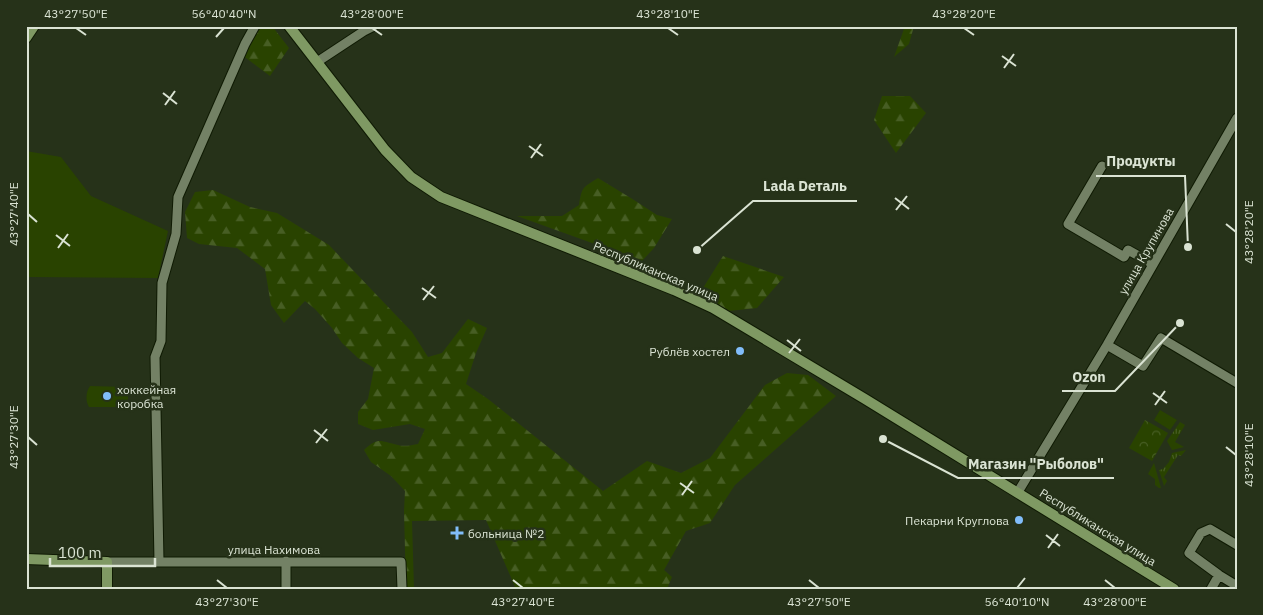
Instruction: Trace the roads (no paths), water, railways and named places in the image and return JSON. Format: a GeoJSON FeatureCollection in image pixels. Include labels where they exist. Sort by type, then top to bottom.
{"type":"FeatureCollection","features":[{"type":"Feature","properties":{"kind":"street"},"geometry":{"type":"LineString","coordinates":[[26,38],[34,26]]}},
{"type":"Feature","properties":{"kind":"street"},"geometry":{"type":"LineString","coordinates":[[159,561],[155,357],[161,341],[162,283],[176,234],[178,197],[245,44],[255,26]]}},
{"type":"Feature","properties":{"kind":"street","name":"Республиканская улица"},"geometry":{"type":"LineString","coordinates":[[290,26],[385,150],[411,177],[441,197],[674,290],[713,308],[1018,492],[1174,589]]}},
{"type":"Feature","properties":{"kind":"street"},"geometry":{"type":"LineString","coordinates":[[317,62],[374,26]]}},
{"type":"Feature","properties":{"kind":"street","name":"улица Крупинова"},"geometry":{"type":"LineString","coordinates":[[1018,492],[1107,345],[1237,118]]}},
{"type":"Feature","properties":{"kind":"street"},"geometry":{"type":"LineString","coordinates":[[1102,166],[1068,224],[1124,257],[1128,250],[1153,264]]}},
{"type":"Feature","properties":{"kind":"street"},"geometry":{"type":"LineString","coordinates":[[1107,345],[1144,366],[1161,338],[1237,383]]}},
{"type":"Feature","properties":{"kind":"street"},"geometry":{"type":"LineString","coordinates":[[1237,545],[1210,529],[1201,533],[1189,552],[1237,586]]}},
{"type":"Feature","properties":{"kind":"street","name":"улица Нахимова"},"geometry":{"type":"LineString","coordinates":[[26,559],[107,562],[401,562],[402,589]]}},
{"type":"Feature","properties":{"kind":"street"},"geometry":{"type":"LineString","coordinates":[[107,562],[107,589]]}},
{"type":"Feature","properties":{"kind":"street"},"geometry":{"type":"LineString","coordinates":[[286,562],[286,589]]}},
{"type":"Feature","properties":{"kind":"street"},"geometry":{"type":"LineString","coordinates":[[1211,589],[1219,575]]}},
{"type":"Feature","properties":{"kind":"place","name":"Продукты"},"geometry":{"type":"Point","coordinates":[1188,247]}},
{"type":"Feature","properties":{"kind":"place","name":"Lada Dеталь"},"geometry":{"type":"Point","coordinates":[697,250]}},
{"type":"Feature","properties":{"kind":"place","name":"Ozon"},"geometry":{"type":"Point","coordinates":[1180,323]}},
{"type":"Feature","properties":{"kind":"place","name":"Рублёв хостел"},"geometry":{"type":"Point","coordinates":[740,351]}},
{"type":"Feature","properties":{"kind":"place","name":"хоккейная коробка"},"geometry":{"type":"Point","coordinates":[107,396]}},
{"type":"Feature","properties":{"kind":"place","name":"Магазин \"Рыболов\""},"geometry":{"type":"Point","coordinates":[883,439]}},
{"type":"Feature","properties":{"kind":"place","name":"Пекарни Круглова"},"geometry":{"type":"Point","coordinates":[1019,520]}},
{"type":"Feature","properties":{"kind":"place","name":"больница №2"},"geometry":{"type":"Point","coordinates":[457,533]}}]}
